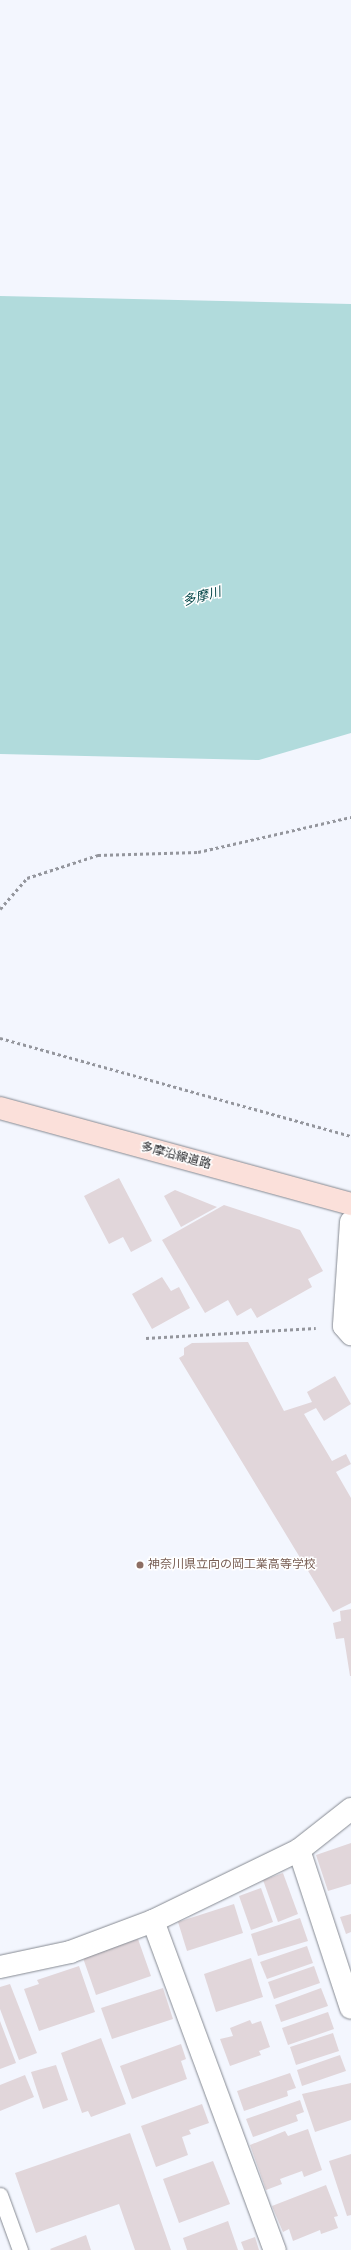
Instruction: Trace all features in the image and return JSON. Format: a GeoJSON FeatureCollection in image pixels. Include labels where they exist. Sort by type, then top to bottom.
{"type":"FeatureCollection","features":[{"type":"Feature","properties":{"kind":"main road","name":"多摩沿線道路"},"geometry":{"type":"LineString","coordinates":[[0,1108],[351,1204]]}},
{"type":"Feature","properties":{"kind":"street"},"geometry":{"type":"LineString","coordinates":[[348,1330],[351,1222]]}},
{"type":"Feature","properties":{"kind":"street"},"geometry":{"type":"LineString","coordinates":[[0,1967],[70,1952],[152,1921],[299,1850],[351,1808]]}},
{"type":"Feature","properties":{"kind":"street"},"geometry":{"type":"LineString","coordinates":[[299,1850],[351,2008]]}},
{"type":"Feature","properties":{"kind":"street"},"geometry":{"type":"LineString","coordinates":[[152,1921],[275,2250]]}},
{"type":"Feature","properties":{"kind":"lane"},"geometry":{"type":"LineString","coordinates":[[0,2195],[20,2250]]}},
{"type":"Feature","properties":{"kind":"path"},"geometry":{"type":"LineString","coordinates":[[0,909],[27,878],[98,855],[198,852],[351,817]]}},
{"type":"Feature","properties":{"kind":"path"},"geometry":{"type":"LineString","coordinates":[[0,1038],[351,1136]]}},
{"type":"Feature","properties":{"kind":"path"},"geometry":{"type":"LineString","coordinates":[[146,1338],[348,1330]]}},
{"type":"Feature","properties":{"kind":"water","name":"多摩川"},"geometry":{"type":"Polygon","coordinates":[[[0,296],[351,304],[351,733],[259,760],[0,754],[0,296]]]}},
{"type":"Feature","properties":{"kind":"building"},"geometry":{"type":"Polygon","coordinates":[[[119,1178],[152,1241],[131,1252],[123,1237],[109,1244],[84,1196],[119,1178]]]}},
{"type":"Feature","properties":{"kind":"building"},"geometry":{"type":"Polygon","coordinates":[[[175,1190],[217,1207],[181,1227],[164,1196],[175,1190]]]}},
{"type":"Feature","properties":{"kind":"building"},"geometry":{"type":"Polygon","coordinates":[[[224,1205],[300,1230],[323,1271],[308,1279],[312,1287],[257,1318],[251,1308],[237,1316],[228,1300],[205,1313],[162,1240],[224,1205]]]}},
{"type":"Feature","properties":{"kind":"building"},"geometry":{"type":"Polygon","coordinates":[[[162,1277],[171,1291],[179,1287],[190,1308],[152,1329],[132,1294],[162,1277]]]}},
{"type":"Feature","properties":{"kind":"building"},"geometry":{"type":"Polygon","coordinates":[[[248,1342],[284,1411],[312,1402],[307,1392],[335,1376],[351,1404],[324,1421],[316,1408],[304,1414],[332,1461],[346,1454],[351,1464],[336,1472],[351,1498],[351,1603],[333,1612],[179,1358],[184,1355],[184,1348],[192,1343],[248,1342]]]}},
{"type":"Feature","properties":{"kind":"building"},"geometry":{"type":"Polygon","coordinates":[[[351,1609],[350,1676],[344,1638],[336,1639],[333,1623],[341,1621],[340,1611],[351,1609]]]}},
{"type":"Feature","properties":{"kind":"building"},"geometry":{"type":"Polygon","coordinates":[[[351,1843],[351,1884],[328,1891],[316,1855],[351,1843]]]}},
{"type":"Feature","properties":{"kind":"building"},"geometry":{"type":"Polygon","coordinates":[[[283,1873],[298,1914],[278,1922],[263,1880],[283,1873]]]}},
{"type":"Feature","properties":{"kind":"building"},"geometry":{"type":"Polygon","coordinates":[[[261,1888],[273,1922],[251,1930],[239,1896],[261,1888]]]}},
{"type":"Feature","properties":{"kind":"building"},"geometry":{"type":"Polygon","coordinates":[[[234,1904],[243,1933],[187,1951],[178,1922],[234,1904]]]}},
{"type":"Feature","properties":{"kind":"building"},"geometry":{"type":"Polygon","coordinates":[[[351,1914],[351,1932],[346,1934],[340,1917],[351,1914]]]}},
{"type":"Feature","properties":{"kind":"building"},"geometry":{"type":"Polygon","coordinates":[[[300,1918],[308,1941],[258,1956],[251,1934],[300,1918]]]}},
{"type":"Feature","properties":{"kind":"building"},"geometry":{"type":"Polygon","coordinates":[[[138,1939],[151,1976],[96,1995],[83,1958],[138,1939]]]}},
{"type":"Feature","properties":{"kind":"building"},"geometry":{"type":"Polygon","coordinates":[[[307,1946],[313,1963],[267,1979],[260,1962],[307,1946]]]}},
{"type":"Feature","properties":{"kind":"building"},"geometry":{"type":"Polygon","coordinates":[[[251,1958],[263,1997],[216,2012],[204,1974],[251,1958]]]}},
{"type":"Feature","properties":{"kind":"building"},"geometry":{"type":"Polygon","coordinates":[[[79,1966],[95,2012],[39,2031],[24,1989],[39,1984],[37,1980],[79,1966]]]}},
{"type":"Feature","properties":{"kind":"building"},"geometry":{"type":"Polygon","coordinates":[[[314,1966],[320,1983],[274,1999],[268,1982],[314,1966]]]}},
{"type":"Feature","properties":{"kind":"building"},"geometry":{"type":"Polygon","coordinates":[[[10,1984],[37,2053],[19,2060],[0,2009],[0,1987],[10,1984]]]}},
{"type":"Feature","properties":{"kind":"building"},"geometry":{"type":"Polygon","coordinates":[[[163,1988],[173,2019],[112,2039],[101,2008],[163,1988]]]}},
{"type":"Feature","properties":{"kind":"building"},"geometry":{"type":"Polygon","coordinates":[[[321,1988],[328,2006],[281,2022],[275,2005],[321,1988]]]}},
{"type":"Feature","properties":{"kind":"building"},"geometry":{"type":"Polygon","coordinates":[[[328,2012],[334,2029],[288,2045],[282,2028],[328,2012]]]}},
{"type":"Feature","properties":{"kind":"building"},"geometry":{"type":"Polygon","coordinates":[[[250,2020],[252,2024],[261,2021],[270,2047],[259,2051],[261,2055],[230,2066],[220,2039],[233,2036],[230,2028],[250,2020]]]}},
{"type":"Feature","properties":{"kind":"building"},"geometry":{"type":"Polygon","coordinates":[[[0,2021],[16,2063],[0,2069],[0,2021]]]}},
{"type":"Feature","properties":{"kind":"building"},"geometry":{"type":"Polygon","coordinates":[[[333,2033],[339,2051],[296,2065],[290,2047],[333,2033]]]}},
{"type":"Feature","properties":{"kind":"building"},"geometry":{"type":"Polygon","coordinates":[[[101,2038],[126,2104],[91,2117],[88,2111],[82,2113],[61,2053],[101,2038]]]}},
{"type":"Feature","properties":{"kind":"building"},"geometry":{"type":"Polygon","coordinates":[[[181,2044],[186,2059],[181,2061],[187,2079],[132,2099],[120,2066],[181,2044]]]}},
{"type":"Feature","properties":{"kind":"building"},"geometry":{"type":"Polygon","coordinates":[[[340,2055],[346,2071],[302,2086],[297,2070],[340,2055]]]}},
{"type":"Feature","properties":{"kind":"building"},"geometry":{"type":"Polygon","coordinates":[[[56,2065],[68,2100],[43,2109],[31,2072],[56,2065]]]}},
{"type":"Feature","properties":{"kind":"building"},"geometry":{"type":"Polygon","coordinates":[[[290,2073],[296,2088],[287,2091],[288,2096],[244,2111],[237,2091],[290,2073]]]}},
{"type":"Feature","properties":{"kind":"building"},"geometry":{"type":"Polygon","coordinates":[[[25,2075],[34,2097],[0,2111],[0,2085],[25,2075]]]}},
{"type":"Feature","properties":{"kind":"building"},"geometry":{"type":"Polygon","coordinates":[[[351,2083],[351,2120],[315,2132],[302,2094],[351,2083]]]}},
{"type":"Feature","properties":{"kind":"building"},"geometry":{"type":"Polygon","coordinates":[[[300,2100],[304,2112],[296,2115],[298,2121],[253,2137],[246,2119],[300,2100]]]}},
{"type":"Feature","properties":{"kind":"building"},"geometry":{"type":"Polygon","coordinates":[[[202,2104],[209,2123],[189,2130],[191,2134],[182,2137],[188,2155],[156,2167],[141,2126],[202,2104]]]}},
{"type":"Feature","properties":{"kind":"building"},"geometry":{"type":"Polygon","coordinates":[[[308,2129],[322,2170],[304,2177],[302,2171],[280,2179],[282,2184],[266,2190],[250,2145],[285,2131],[288,2136],[308,2129]]]}},
{"type":"Feature","properties":{"kind":"building"},"geometry":{"type":"Polygon","coordinates":[[[130,2133],[171,2250],[135,2250],[119,2204],[36,2233],[15,2173],[130,2133]]]}},
{"type":"Feature","properties":{"kind":"building"},"geometry":{"type":"Polygon","coordinates":[[[351,2154],[351,2215],[347,2216],[329,2161],[351,2154]]]}},
{"type":"Feature","properties":{"kind":"building"},"geometry":{"type":"Polygon","coordinates":[[[213,2161],[230,2204],[179,2223],[163,2179],[213,2161]]]}},
{"type":"Feature","properties":{"kind":"building"},"geometry":{"type":"Polygon","coordinates":[[[326,2185],[338,2216],[334,2217],[338,2228],[321,2234],[320,2230],[293,2241],[289,2229],[283,2232],[272,2206],[326,2185]]]}},
{"type":"Feature","properties":{"kind":"building"},"geometry":{"type":"Polygon","coordinates":[[[228,2221],[238,2250],[187,2250],[183,2238],[228,2221]]]}},
{"type":"Feature","properties":{"kind":"building"},"geometry":{"type":"Polygon","coordinates":[[[86,2235],[91,2250],[50,2249],[86,2235]]]}},
{"type":"Feature","properties":{"kind":"building"},"geometry":{"type":"Polygon","coordinates":[[[255,2237],[259,2250],[244,2250],[241,2242],[255,2237]]]}},
{"type":"Feature","properties":{"kind":"place","name":"神奈川県立向の岡工業高等学校"},"geometry":{"type":"Point","coordinates":[140,1565]}}]}
